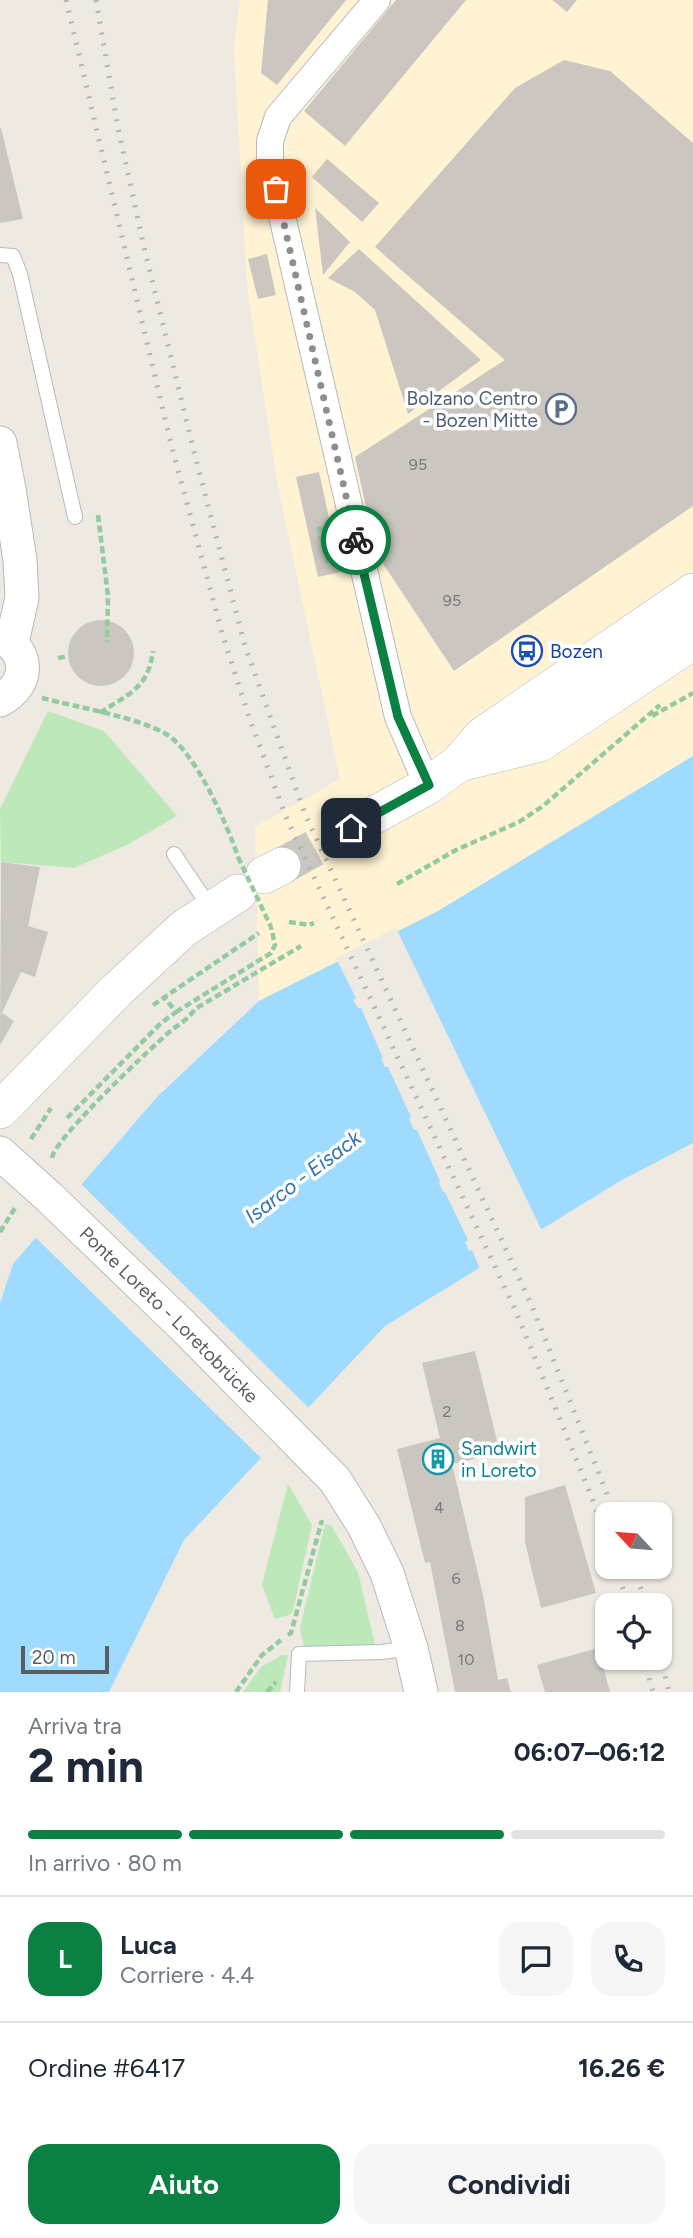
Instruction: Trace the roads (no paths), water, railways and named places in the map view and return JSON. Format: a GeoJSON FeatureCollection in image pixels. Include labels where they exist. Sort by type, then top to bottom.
{"type":"FeatureCollection","features":[{"type":"Feature","properties":{"kind":"main road"},"geometry":{"type":"LineString","coordinates":[[472,760],[482,736],[693,592]]}},
{"type":"Feature","properties":{"kind":"main road"},"geometry":{"type":"LineString","coordinates":[[351,828],[472,760],[540,743],[693,641]]}},
{"type":"Feature","properties":{"kind":"main road"},"geometry":{"type":"LineString","coordinates":[[0,1110],[116,991],[183,929],[247,880]]}},
{"type":"Feature","properties":{"kind":"street"},"geometry":{"type":"LineString","coordinates":[[377,0],[278,117],[270,141],[270,164],[363,537],[398,717],[429,785]]}},
{"type":"Feature","properties":{"kind":"street"},"geometry":{"type":"LineString","coordinates":[[0,443],[20,560],[22,598],[6,639],[20,654],[23,669],[19,683],[10,694],[0,700]]}},
{"type":"Feature","properties":{"kind":"street","name":"Ponte Loreto - Loretobrücke"},"geometry":{"type":"LineString","coordinates":[[0,1153],[53,1183],[183,1326],[324,1468],[364,1526],[387,1573],[411,1648],[421,1692]]}},
{"type":"Feature","properties":{"kind":"lane"},"geometry":{"type":"LineString","coordinates":[[0,255],[13,256],[20,274],[75,517]]}},
{"type":"Feature","properties":{"kind":"lane"},"geometry":{"type":"LineString","coordinates":[[472,760],[693,618]]}},
{"type":"Feature","properties":{"kind":"lane"},"geometry":{"type":"LineString","coordinates":[[174,854],[247,880]]}},
{"type":"Feature","properties":{"kind":"lane"},"geometry":{"type":"LineString","coordinates":[[297,1692],[299,1654],[382,1652],[411,1648]]}},
{"type":"Feature","properties":{"kind":"water","name":"Isarco - Eisack"},"geometry":{"type":"Polygon","coordinates":[[[693,756],[693,1143],[620,1181],[385,1326],[184,1540],[109,1692],[0,1692],[0,1303],[13,1264],[157,1097],[259,1001],[438,911],[693,756]]]}},
{"type":"Feature","properties":{"kind":"tunnel"},"geometry":{"type":"LineString","coordinates":[[282,866],[351,828]]}},
{"type":"Feature","properties":{"kind":"railway"},"geometry":{"type":"LineString","coordinates":[[66,0],[171,444],[222,633],[249,717],[286,817],[517,1314],[595,1507]]}},
{"type":"Feature","properties":{"kind":"railway"},"geometry":{"type":"LineString","coordinates":[[96,0],[118,128],[144,247],[245,646],[305,814],[532,1306],[610,1502]]}},
{"type":"Feature","properties":{"kind":"railway"},"geometry":{"type":"LineString","coordinates":[[620,1579],[624,1593]]}},
{"type":"Feature","properties":{"kind":"railway"},"geometry":{"type":"LineString","coordinates":[[638,1579],[642,1593]]}},
{"type":"Feature","properties":{"kind":"railway"},"geometry":{"type":"LineString","coordinates":[[647,1670],[653,1692]]}},
{"type":"Feature","properties":{"kind":"railway"},"geometry":{"type":"LineString","coordinates":[[664,1670],[669,1692]]}},
{"type":"Feature","properties":{"kind":"place","name":"Bolzano Centro - Bozen Mitte"},"geometry":{"type":"Point","coordinates":[561,409]}},
{"type":"Feature","properties":{"kind":"place","name":"Bozen"},"geometry":{"type":"Point","coordinates":[527,651]}},
{"type":"Feature","properties":{"kind":"place","name":"Sandwirt in Loreto"},"geometry":{"type":"Point","coordinates":[438,1459]}}]}
